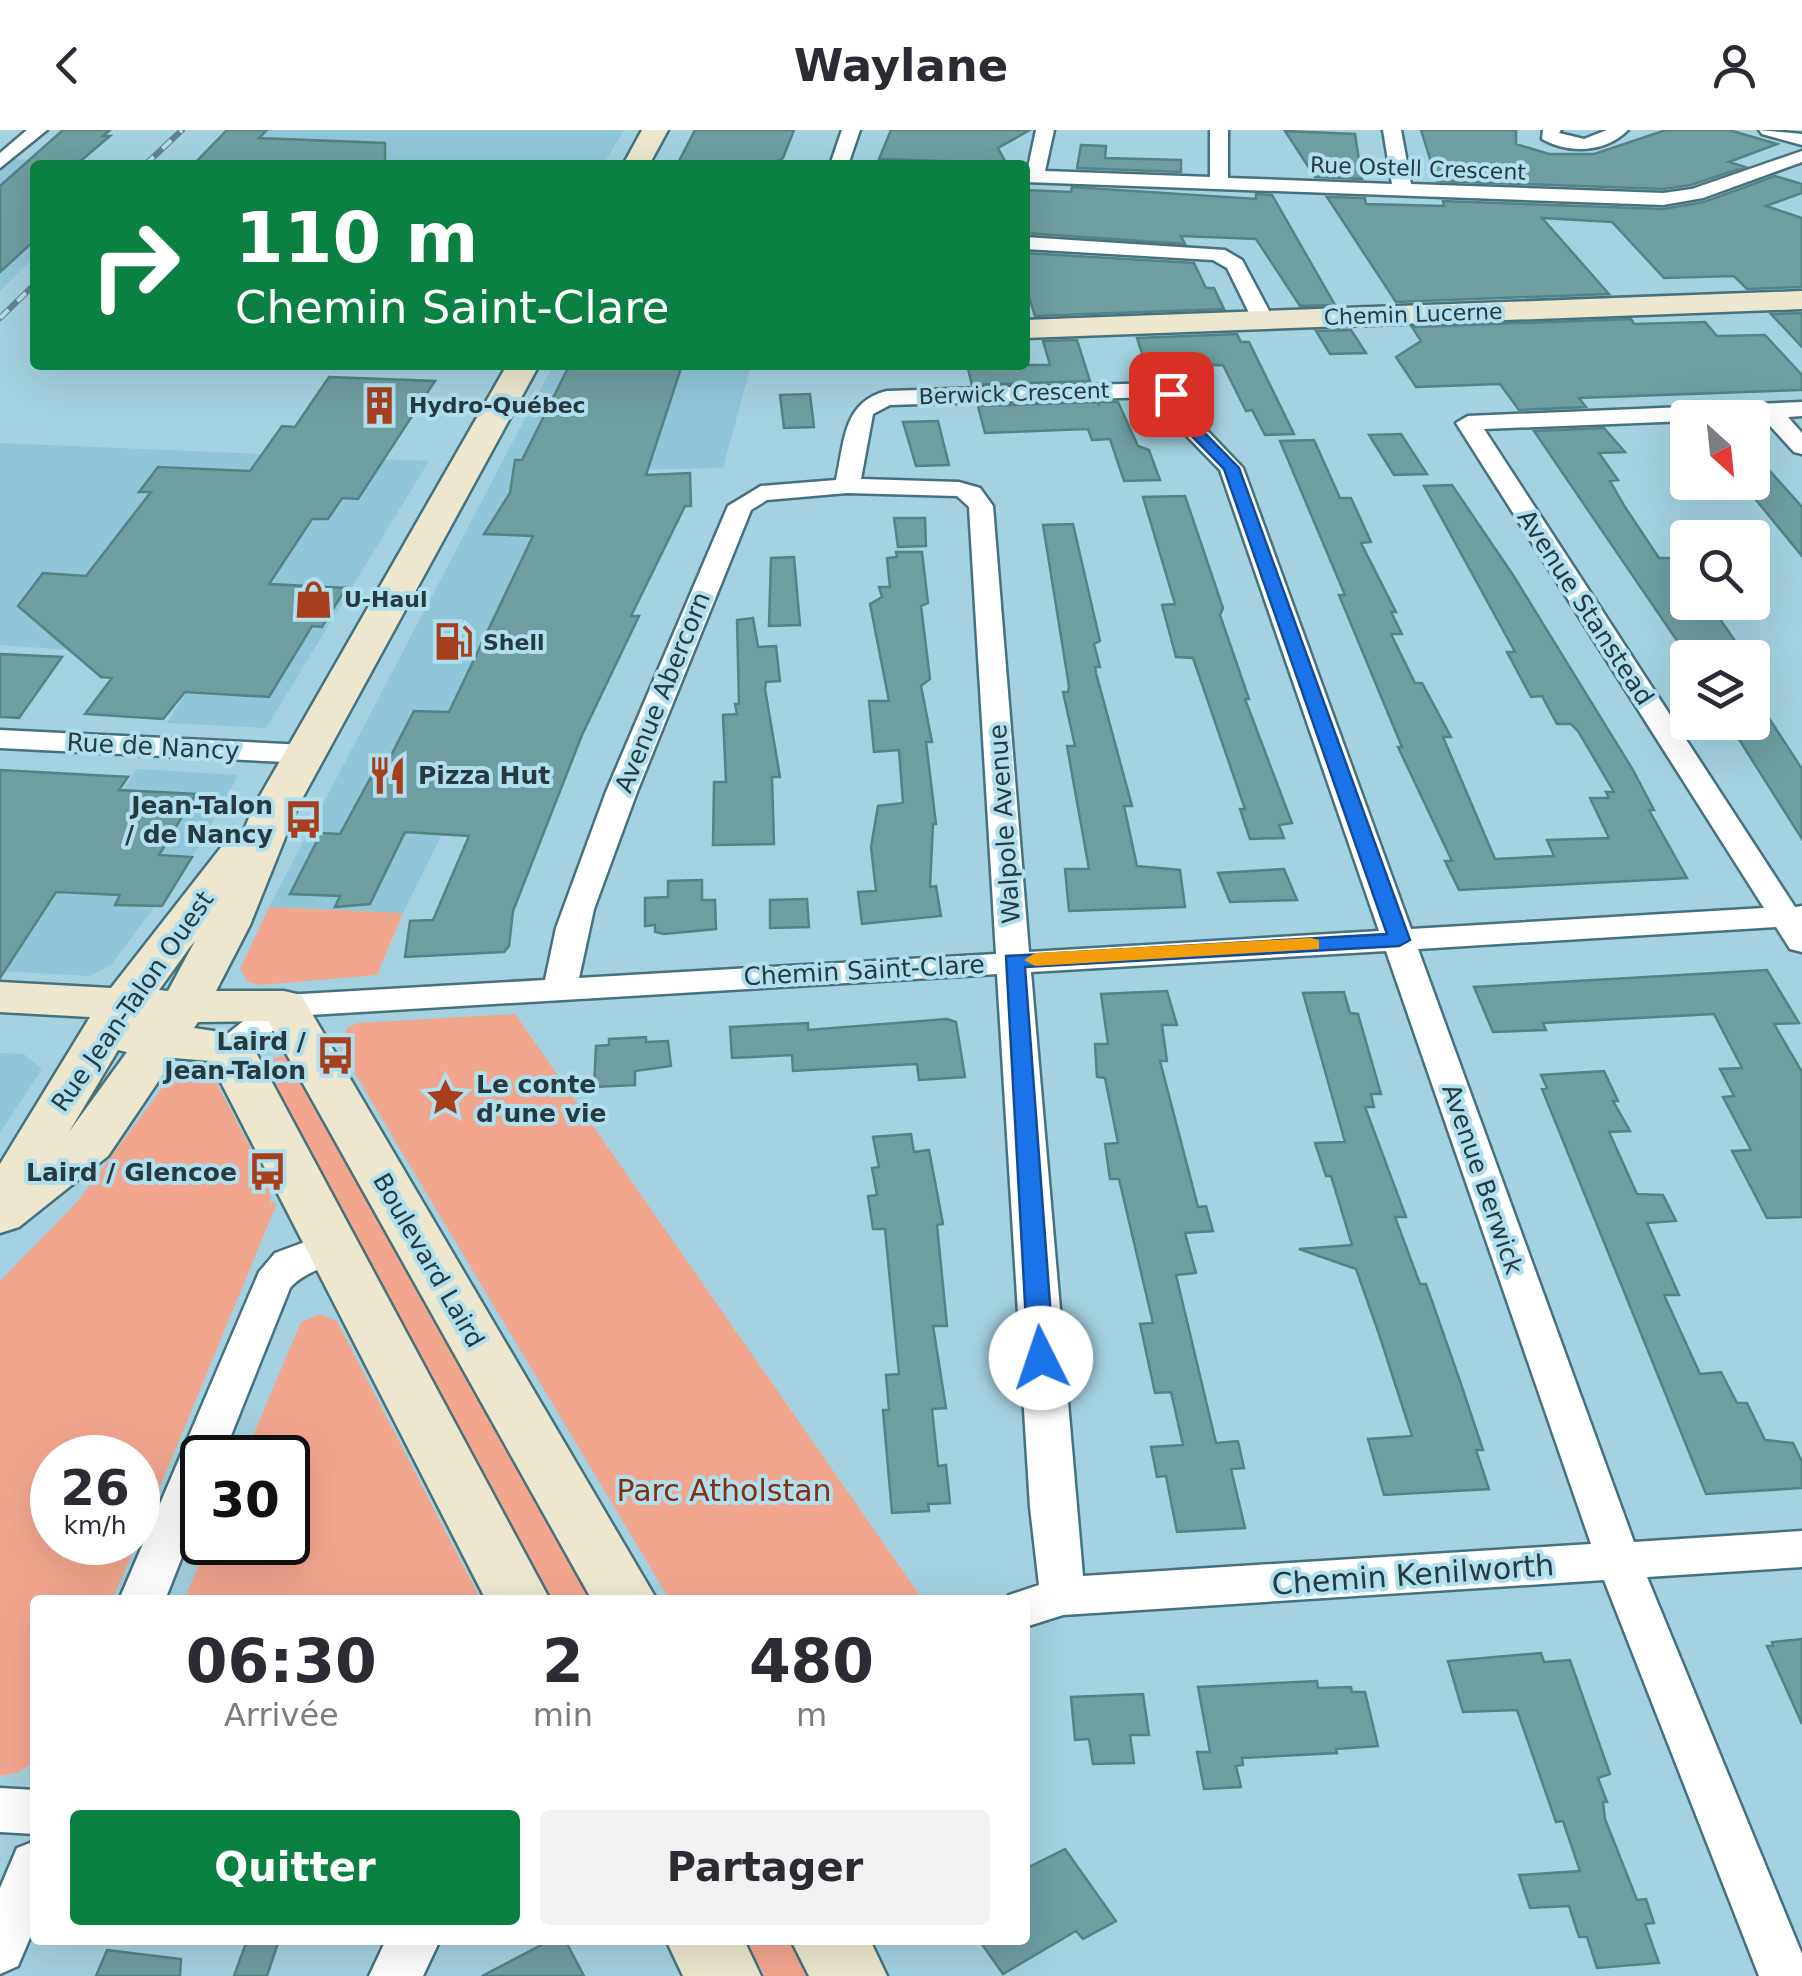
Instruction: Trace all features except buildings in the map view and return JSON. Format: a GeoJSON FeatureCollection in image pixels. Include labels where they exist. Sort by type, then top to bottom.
{"type":"FeatureCollection","features":[{"type":"Feature","properties":{"kind":"main road"},"geometry":{"type":"LineString","coordinates":[[639,160],[655,130]]}},
{"type":"Feature","properties":{"kind":"main road","name":"Chemin Lucerne"},"geometry":{"type":"LineString","coordinates":[[1030,328],[1802,300]]}},
{"type":"Feature","properties":{"kind":"main road","name":"Rue Jean-Talon Ouest"},"geometry":{"type":"LineString","coordinates":[[4,1210],[37,1136],[116,1020],[275,808],[520,370]]}},
{"type":"Feature","properties":{"kind":"main road","name":"Rue Jean-Talon Ouest"},"geometry":{"type":"LineString","coordinates":[[4,1210],[88,1144],[173,1024],[227,925],[275,808]]}},
{"type":"Feature","properties":{"kind":"main road"},"geometry":{"type":"LineString","coordinates":[[0,997],[116,1020],[173,1024],[289,1016]]}},
{"type":"Feature","properties":{"kind":"main road","name":"Boulevard Laird"},"geometry":{"type":"LineString","coordinates":[[289,1016],[623,1595]]}},
{"type":"Feature","properties":{"kind":"main road"},"geometry":{"type":"LineString","coordinates":[[0,1028],[116,1020]]}},
{"type":"Feature","properties":{"kind":"main road"},"geometry":{"type":"LineString","coordinates":[[173,1024],[228,1047],[515,1595]]}},
{"type":"Feature","properties":{"kind":"main road"},"geometry":{"type":"LineString","coordinates":[[706,1945],[724,1976]]}},
{"type":"Feature","properties":{"kind":"main road"},"geometry":{"type":"LineString","coordinates":[[831,1945],[850,1976]]}},
{"type":"Feature","properties":{"kind":"street"},"geometry":{"type":"LineString","coordinates":[[0,162],[38,130]]}},
{"type":"Feature","properties":{"kind":"street"},"geometry":{"type":"LineString","coordinates":[[842,160],[851,130]]}},
{"type":"Feature","properties":{"kind":"street"},"geometry":{"type":"LineString","coordinates":[[1030,176],[1045,130]]}},
{"type":"Feature","properties":{"kind":"street"},"geometry":{"type":"LineString","coordinates":[[1219,130],[1219,183]]}},
{"type":"Feature","properties":{"kind":"street"},"geometry":{"type":"LineString","coordinates":[[1392,130],[1404,190]]}},
{"type":"Feature","properties":{"kind":"street"},"geometry":{"type":"LineString","coordinates":[[1552,130],[1548,135],[1555,139],[1578,144],[1599,141],[1619,130]]}},
{"type":"Feature","properties":{"kind":"street"},"geometry":{"type":"LineString","coordinates":[[1768,130],[1802,140]]}},
{"type":"Feature","properties":{"kind":"street","name":"Rue Ostell Crescent"},"geometry":{"type":"LineString","coordinates":[[1030,176],[1672,198],[1702,192],[1802,156]]}},
{"type":"Feature","properties":{"kind":"street"},"geometry":{"type":"LineString","coordinates":[[1030,243],[1218,254],[1234,264],[1263,320]]}},
{"type":"Feature","properties":{"kind":"street","name":"Berwick Crescent"},"geometry":{"type":"LineString","coordinates":[[847,486],[862,413],[878,400],[1136,388],[1171,394]]}},
{"type":"Feature","properties":{"kind":"street","name":"Avenue Berwick"},"geometry":{"type":"LineString","coordinates":[[1171,394],[1181,404],[1188,424],[1231,468],[1619,1562],[1785,1976]]}},
{"type":"Feature","properties":{"kind":"street"},"geometry":{"type":"LineString","coordinates":[[1770,410],[1802,409]]}},
{"type":"Feature","properties":{"kind":"street"},"geometry":{"type":"LineString","coordinates":[[1770,410],[1802,446]]}},
{"type":"Feature","properties":{"kind":"street","name":"Avenue Stanstead"},"geometry":{"type":"LineString","coordinates":[[1670,414],[1468,423],[1797,925]]}},
{"type":"Feature","properties":{"kind":"street","name":"Walpole Avenue"},"geometry":{"type":"LineString","coordinates":[[847,486],[959,489],[971,494],[981,506],[1052,1507],[1044,1602]]}},
{"type":"Feature","properties":{"kind":"street","name":"Avenue Abercorn"},"geometry":{"type":"LineString","coordinates":[[561,987],[564,959],[593,870],[654,703],[740,506],[761,493],[847,486]]}},
{"type":"Feature","properties":{"kind":"street","name":"Rue de Nancy"},"geometry":{"type":"LineString","coordinates":[[0,740],[306,754]]}},
{"type":"Feature","properties":{"kind":"street","name":"Chemin Saint-Clare"},"geometry":{"type":"LineString","coordinates":[[228,1047],[289,1016],[345,1003],[561,987],[1399,940],[1797,925]]}},
{"type":"Feature","properties":{"kind":"street"},"geometry":{"type":"LineString","coordinates":[[144,1595],[272,1282],[289,1263],[332,1246]]}},
{"type":"Feature","properties":{"kind":"street","name":"Chemin Kenilworth"},"geometry":{"type":"LineString","coordinates":[[1044,1602],[1802,1549]]}},
{"type":"Feature","properties":{"kind":"street"},"geometry":{"type":"LineString","coordinates":[[0,1810],[30,1812]]}},
{"type":"Feature","properties":{"kind":"street"},"geometry":{"type":"LineString","coordinates":[[0,1949],[30,1876]]}},
{"type":"Feature","properties":{"kind":"street"},"geometry":{"type":"LineString","coordinates":[[395,1976],[411,1945]]}},
{"type":"Feature","properties":{"kind":"shaded area"},"geometry":{"type":"Polygon","coordinates":[[[226,130],[624,130],[606,160],[196,160],[226,130]]]}},
{"type":"Feature","properties":{"kind":"shaded area"},"geometry":{"type":"Polygon","coordinates":[[[7,159],[31,160],[30,261],[0,291],[0,165],[7,159]]]}},
{"type":"Feature","properties":{"kind":"shaded area"},"geometry":{"type":"Polygon","coordinates":[[[550,370],[750,370],[723,468],[623,470],[403,913],[269,907],[550,370]]]}},
{"type":"Feature","properties":{"kind":"shaded area"},"geometry":{"type":"Polygon","coordinates":[[[0,443],[429,461],[266,728],[167,723],[208,660],[0,645],[0,443]]]}},
{"type":"Feature","properties":{"kind":"shaded area"},"geometry":{"type":"Polygon","coordinates":[[[137,769],[238,775],[198,848],[111,965],[90,976],[0,971],[0,838],[88,842],[137,769]]]}},
{"type":"Feature","properties":{"kind":"shaded area"},"geometry":{"type":"Polygon","coordinates":[[[0,1053],[24,1054],[42,1069],[0,1133],[0,1053]]]}},
{"type":"Feature","properties":{"kind":"green space"},"geometry":{"type":"Polygon","coordinates":[[[269,907],[403,913],[377,975],[260,985],[248,982],[240,969],[269,907]]]}},
{"type":"Feature","properties":{"kind":"green space","name":"Parc Atholstan"},"geometry":{"type":"Polygon","coordinates":[[[515,1014],[920,1595],[667,1595],[339,1047],[348,1027],[358,1023],[515,1014]]]}},
{"type":"Feature","properties":{"kind":"green space"},"geometry":{"type":"Polygon","coordinates":[[[288,1054],[593,1595],[547,1595],[260,1063],[288,1054]]]}},
{"type":"Feature","properties":{"kind":"green space"},"geometry":{"type":"Polygon","coordinates":[[[187,1066],[210,1070],[268,1182],[271,1203],[277,1203],[160,1487],[160,1435],[30,1435],[30,1565],[127,1565],[114,1595],[30,1595],[30,1764],[17,1773],[0,1776],[0,1281],[78,1201],[174,1072],[187,1066]]]}},
{"type":"Feature","properties":{"kind":"green space"},"geometry":{"type":"Polygon","coordinates":[[[320,1314],[337,1321],[478,1595],[186,1595],[199,1565],[310,1565],[310,1435],[253,1435],[301,1322],[320,1314]]]}},
{"type":"Feature","properties":{"kind":"green space"},"geometry":{"type":"Polygon","coordinates":[[[747,1945],[799,1945],[817,1976],[765,1976],[747,1945]]]}},
{"type":"Feature","properties":{"kind":"railway"},"geometry":{"type":"LineString","coordinates":[[150,160],[182,130]]}},
{"type":"Feature","properties":{"kind":"railway"},"geometry":{"type":"LineString","coordinates":[[0,318],[30,289]]}},
{"type":"Feature","properties":{"kind":"slow traffic"},"geometry":{"type":"LineString","coordinates":[[1035,960],[1311,945]]}},
{"type":"Feature","properties":{"kind":"place","name":"Hydro-Québec"},"geometry":{"type":"Point","coordinates":[379,405]}},
{"type":"Feature","properties":{"kind":"place","name":"U-Haul"},"geometry":{"type":"Point","coordinates":[314,599]}},
{"type":"Feature","properties":{"kind":"place","name":"Shell"},"geometry":{"type":"Point","coordinates":[453,642]}},
{"type":"Feature","properties":{"kind":"place","name":"Pizza Hut"},"geometry":{"type":"Point","coordinates":[388,775]}},
{"type":"Feature","properties":{"kind":"place","name":"Jean-Talon / de Nancy"},"geometry":{"type":"Point","coordinates":[303,819]}},
{"type":"Feature","properties":{"kind":"place","name":"Laird / Jean-Talon"},"geometry":{"type":"Point","coordinates":[336,1055]}},
{"type":"Feature","properties":{"kind":"place","name":"Le conte d’une vie"},"geometry":{"type":"Point","coordinates":[446,1098]}},
{"type":"Feature","properties":{"kind":"place","name":"Laird / Glencoe"},"geometry":{"type":"Point","coordinates":[267,1172]}},
{"type":"Feature","properties":{"kind":"route"},"geometry":{"type":"LineString","coordinates":[[1041,1358],[1014,961],[1399,940],[1231,468],[1183,418],[1181,404],[1171,394]]}}]}
